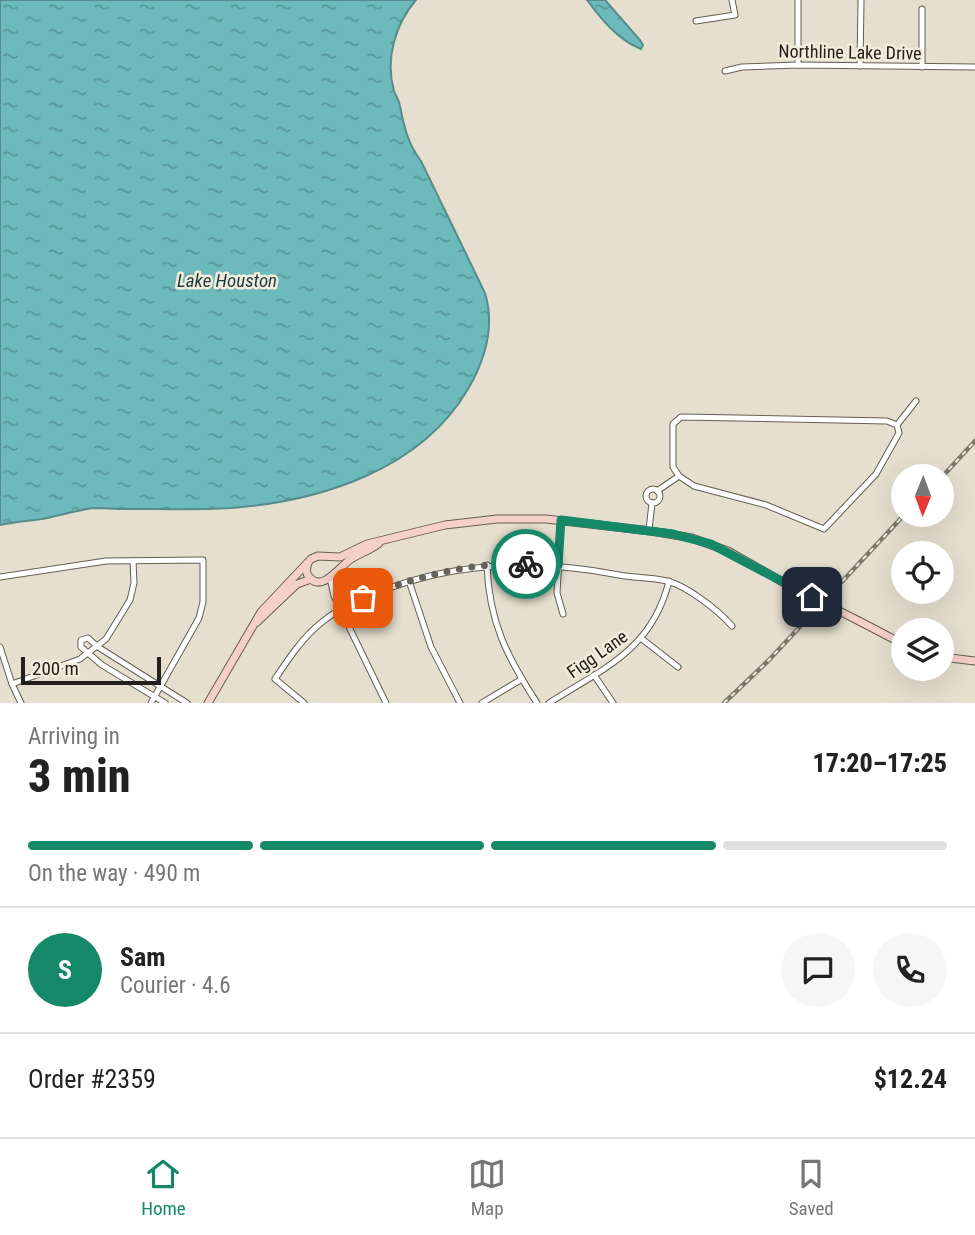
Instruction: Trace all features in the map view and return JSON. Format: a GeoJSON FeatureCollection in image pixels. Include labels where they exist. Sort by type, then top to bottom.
{"type":"FeatureCollection","features":[{"type":"Feature","properties":{"kind":"street"},"geometry":{"type":"LineString","coordinates":[[696,20],[735,15],[732,0]]}},
{"type":"Feature","properties":{"kind":"street"},"geometry":{"type":"LineString","coordinates":[[798,0],[798,65]]}},
{"type":"Feature","properties":{"kind":"street"},"geometry":{"type":"LineString","coordinates":[[860,66],[861,1]]}},
{"type":"Feature","properties":{"kind":"street"},"geometry":{"type":"LineString","coordinates":[[922,9],[922,67]]}},
{"type":"Feature","properties":{"kind":"street","name":"Northline Lake Drive"},"geometry":{"type":"LineString","coordinates":[[725,71],[742,67],[798,65],[975,67]]}},
{"type":"Feature","properties":{"kind":"street"},"geometry":{"type":"LineString","coordinates":[[897,425],[916,401]]}},
{"type":"Feature","properties":{"kind":"street"},"geometry":{"type":"LineString","coordinates":[[681,417],[887,421],[897,425],[899,433],[876,474],[824,529],[766,505],[694,486],[679,476],[673,467],[673,424],[681,417]]}},
{"type":"Feature","properties":{"kind":"street"},"geometry":{"type":"LineString","coordinates":[[652,502],[646,495],[651,490],[657,491],[679,476]]}},
{"type":"Feature","properties":{"kind":"street"},"geometry":{"type":"LineString","coordinates":[[652,502],[659,498],[657,491]]}},
{"type":"Feature","properties":{"kind":"street"},"geometry":{"type":"LineString","coordinates":[[649,530],[652,502]]}},
{"type":"Feature","properties":{"kind":"street"},"geometry":{"type":"LineString","coordinates":[[208,703],[261,612],[314,557],[340,557],[367,544],[426,529],[473,521],[524,518],[561,520],[649,530],[711,544],[891,638]]}},
{"type":"Feature","properties":{"kind":"street"},"geometry":{"type":"LineString","coordinates":[[561,520],[557,593],[563,614]]}},
{"type":"Feature","properties":{"kind":"street"},"geometry":{"type":"LineString","coordinates":[[321,582],[351,559],[380,542]]}},
{"type":"Feature","properties":{"kind":"street"},"geometry":{"type":"LineString","coordinates":[[325,557],[332,565],[330,577],[334,596]]}},
{"type":"Feature","properties":{"kind":"street"},"geometry":{"type":"LineString","coordinates":[[0,577],[106,561],[202,560],[203,602],[199,618],[153,700]]}},
{"type":"Feature","properties":{"kind":"street"},"geometry":{"type":"LineString","coordinates":[[12,684],[80,659],[97,648],[116,626],[130,600],[134,583],[133,561]]}},
{"type":"Feature","properties":{"kind":"street"},"geometry":{"type":"LineString","coordinates":[[308,562],[306,570],[311,579]]}},
{"type":"Feature","properties":{"kind":"street"},"geometry":{"type":"LineString","coordinates":[[487,565],[488,593],[494,622],[502,643],[537,703]]}},
{"type":"Feature","properties":{"kind":"street"},"geometry":{"type":"LineString","coordinates":[[304,703],[275,679],[309,633],[341,609],[409,581],[453,570],[487,565],[558,565],[669,581],[722,615],[732,626]]}},
{"type":"Feature","properties":{"kind":"street"},"geometry":{"type":"LineString","coordinates":[[255,624],[297,584],[311,579],[321,582],[334,596],[387,703]]}},
{"type":"Feature","properties":{"kind":"street"},"geometry":{"type":"LineString","coordinates":[[409,581],[432,647],[460,703]]}},
{"type":"Feature","properties":{"kind":"street","name":"Figg Lane"},"geometry":{"type":"LineString","coordinates":[[549,703],[594,675],[642,639],[658,615],[669,581]]}},
{"type":"Feature","properties":{"kind":"street"},"geometry":{"type":"LineString","coordinates":[[165,703],[153,700],[102,665],[80,644],[83,638],[88,638],[97,648],[187,703]]}},
{"type":"Feature","properties":{"kind":"street"},"geometry":{"type":"LineString","coordinates":[[642,639],[678,667]]}},
{"type":"Feature","properties":{"kind":"street"},"geometry":{"type":"LineString","coordinates":[[0,647],[21,703]]}},
{"type":"Feature","properties":{"kind":"street"},"geometry":{"type":"LineString","coordinates":[[954,658],[975,661]]}},
{"type":"Feature","properties":{"kind":"street"},"geometry":{"type":"LineString","coordinates":[[594,675],[613,703]]}},
{"type":"Feature","properties":{"kind":"street"},"geometry":{"type":"LineString","coordinates":[[482,703],[522,679]]}},
{"type":"Feature","properties":{"kind":"water","name":"Lake Houston"},"geometry":{"type":"Polygon","coordinates":[[[0,0],[416,0],[397,31],[391,55],[394,91],[410,142],[485,293],[489,318],[487,342],[479,366],[468,389],[448,417],[424,441],[396,460],[333,489],[299,498],[232,508],[94,508],[0,525],[0,0]]]}},
{"type":"Feature","properties":{"kind":"water"},"geometry":{"type":"Polygon","coordinates":[[[587,0],[605,0],[640,40],[643,45],[641,49],[617,35],[587,0]]]}},
{"type":"Feature","properties":{"kind":"railway"},"geometry":{"type":"LineString","coordinates":[[954,464],[975,441]]}},
{"type":"Feature","properties":{"kind":"railway"},"geometry":{"type":"LineString","coordinates":[[724,703],[768,661],[893,527]]}},
{"type":"Feature","properties":{"kind":"way so far"},"geometry":{"type":"LineString","coordinates":[[363,598],[409,581],[453,570],[487,565],[526,564]]}},
{"type":"Feature","properties":{"kind":"route"},"geometry":{"type":"LineString","coordinates":[[526,564],[558,565],[561,520],[649,530],[711,544],[812,597]]}}]}
